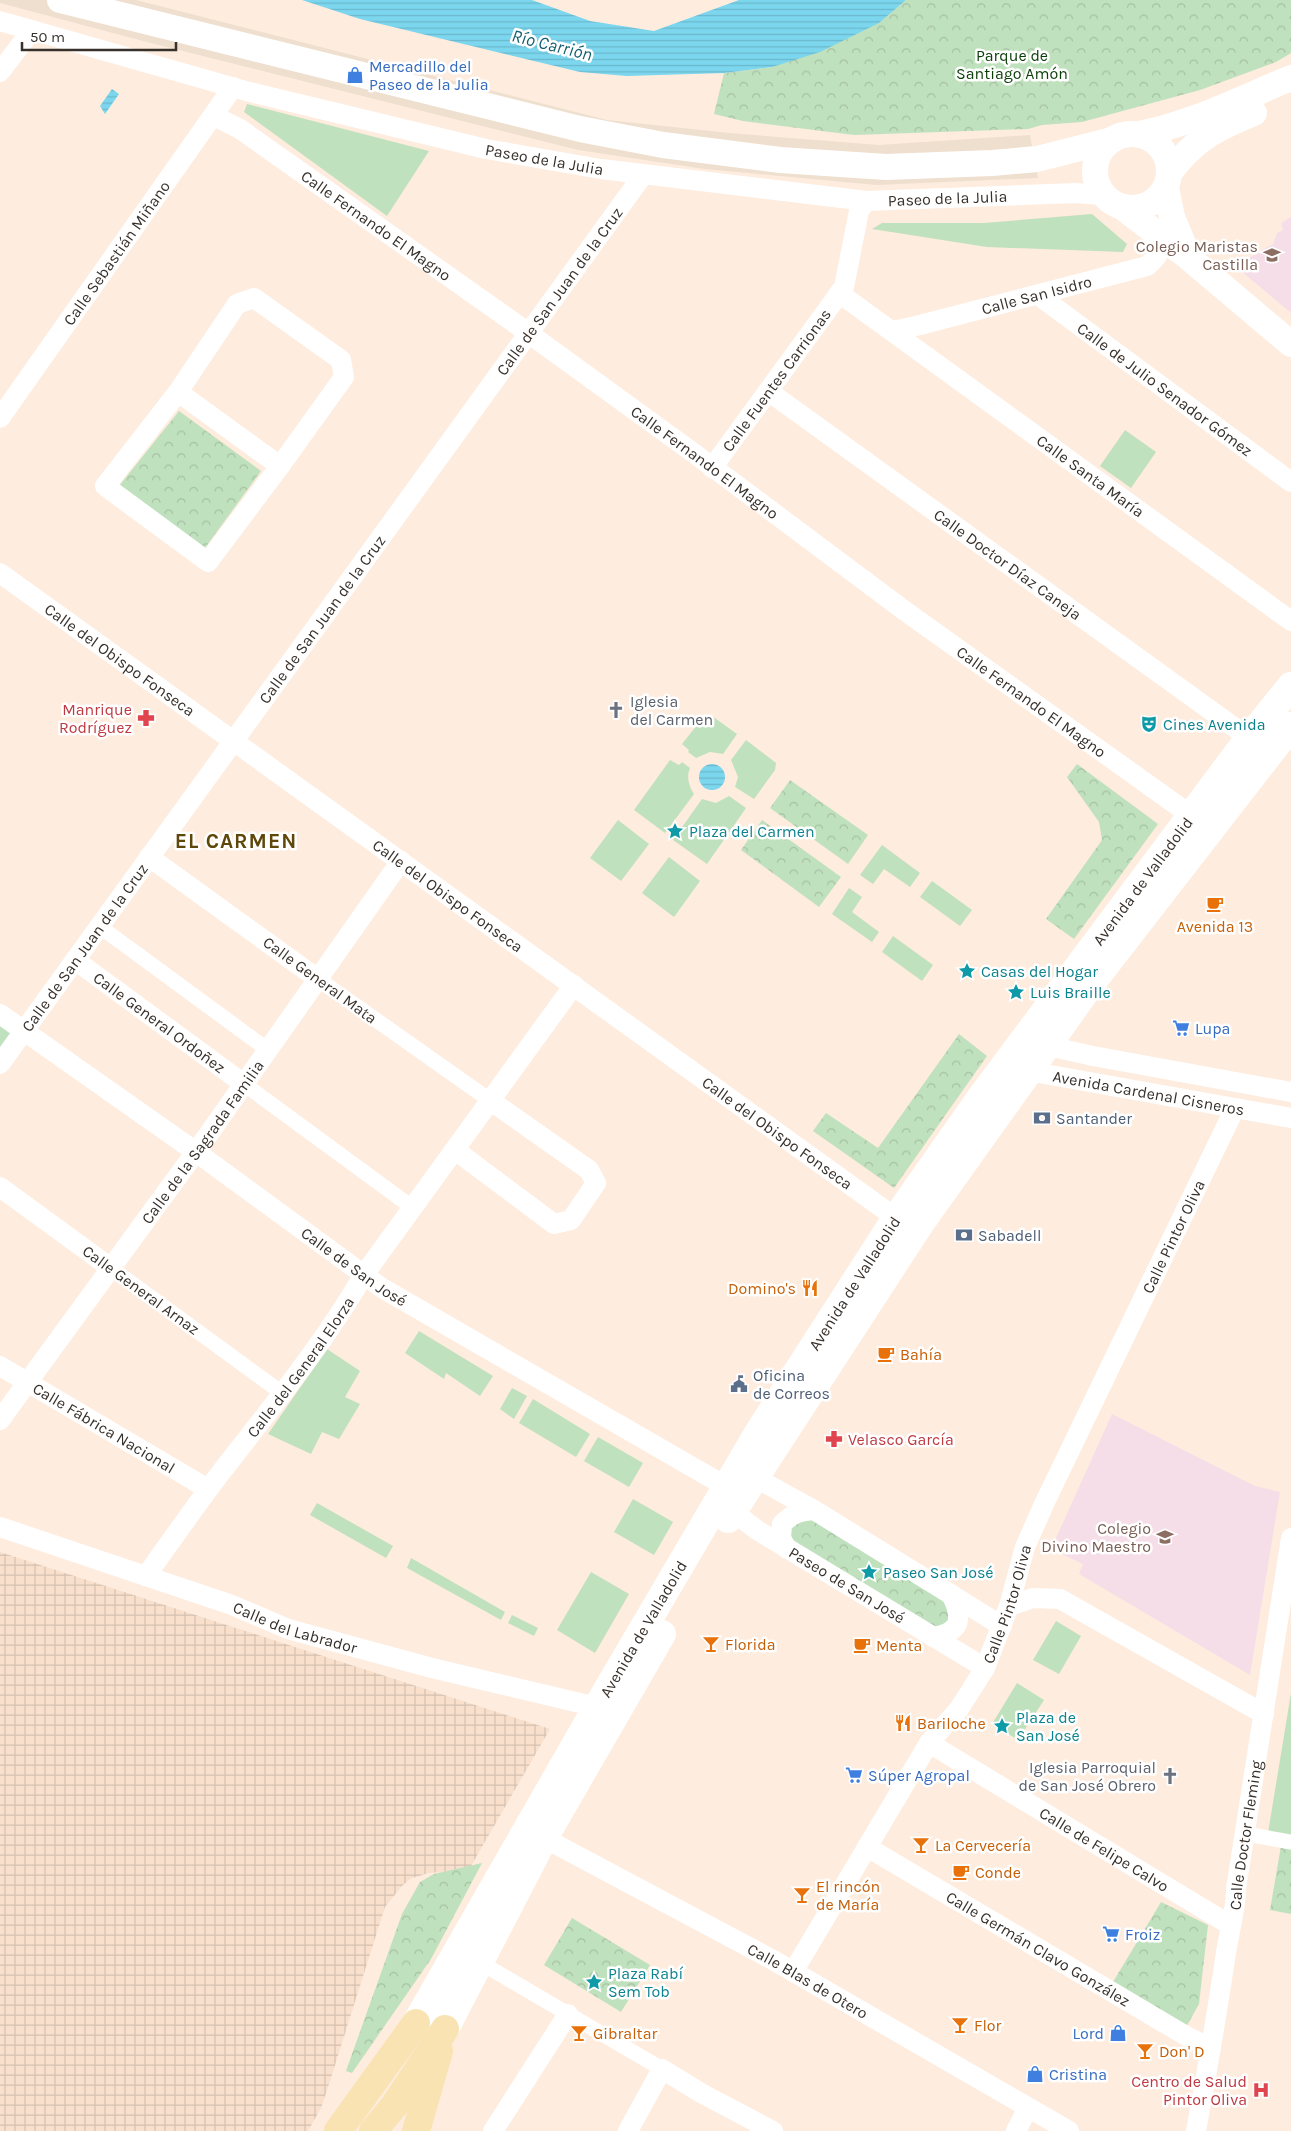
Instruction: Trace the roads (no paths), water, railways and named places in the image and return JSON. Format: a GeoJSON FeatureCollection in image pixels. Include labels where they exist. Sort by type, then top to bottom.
{"type":"FeatureCollection","features":[{"type":"Feature","properties":{"kind":"main road","name":"Avenida de Valladolid"},"geometry":{"type":"LineString","coordinates":[[445,2030],[544,1838],[730,1499],[758,1433],[896,1218],[1039,1039],[1192,816],[1249,738],[1291,686]]}},
{"type":"Feature","properties":{"kind":"main road","name":"Avenida de Valladolid"},"geometry":{"type":"LineString","coordinates":[[1039,1039],[1091,984],[1291,726]]}},
{"type":"Feature","properties":{"kind":"main road","name":"Avenida de Valladolid"},"geometry":{"type":"LineString","coordinates":[[360,2130],[374,2097],[597,1707],[730,1499],[756,1478],[775,1443],[920,1224],[1019,1065]]}},
{"type":"Feature","properties":{"kind":"main road"},"geometry":{"type":"LineString","coordinates":[[360,2130],[394,2106],[445,2030]]}},
{"type":"Feature","properties":{"kind":"main road"},"geometry":{"type":"LineString","coordinates":[[416,2131],[445,2030]]}},
{"type":"Feature","properties":{"kind":"street","name":"Paseo de la Julia"},"geometry":{"type":"LineString","coordinates":[[60,0],[580,129],[663,145],[780,160],[886,167],[992,163],[1037,159],[1112,140]]}},
{"type":"Feature","properties":{"kind":"street","name":"Paseo de la Julia"},"geometry":{"type":"LineString","coordinates":[[0,21],[233,87],[486,149],[601,169],[866,201],[1107,193]]}},
{"type":"Feature","properties":{"kind":"street"},"geometry":{"type":"LineString","coordinates":[[0,72],[32,30]]}},
{"type":"Feature","properties":{"kind":"street"},"geometry":{"type":"LineString","coordinates":[[1291,78],[1218,109],[1159,130],[1120,135],[1104,147],[1098,156],[1095,166],[1107,193],[1135,209],[1148,206],[1158,198],[1168,180],[1191,148],[1207,134],[1291,94]]}},
{"type":"Feature","properties":{"kind":"street","name":"Calle Sebastián Miñano"},"geometry":{"type":"LineString","coordinates":[[0,418],[233,87]]}},
{"type":"Feature","properties":{"kind":"street","name":"Calle Fernando El Magno"},"geometry":{"type":"LineString","coordinates":[[214,116],[240,128],[529,334],[905,610],[1192,816]]}},
{"type":"Feature","properties":{"kind":"street"},"geometry":{"type":"LineString","coordinates":[[1139,134],[1151,139],[1162,147],[1168,159],[1168,180]]}},
{"type":"Feature","properties":{"kind":"street","name":"Paseo de la Julia"},"geometry":{"type":"LineString","coordinates":[[1037,159],[1060,162],[1107,193],[1188,257],[1291,344]]}},
{"type":"Feature","properties":{"kind":"street","name":"Calle de San Juan de la Cruz"},"geometry":{"type":"LineString","coordinates":[[0,1064],[643,174]]}},
{"type":"Feature","properties":{"kind":"street","name":"Paseo de la Julia"},"geometry":{"type":"LineString","coordinates":[[1168,180],[1172,218],[1188,257]]}},
{"type":"Feature","properties":{"kind":"street","name":"Calle Fuentes Carrionas"},"geometry":{"type":"LineString","coordinates":[[712,468],[844,287],[860,211],[866,201]]}},
{"type":"Feature","properties":{"kind":"street","name":"Calle San Isidro"},"geometry":{"type":"LineString","coordinates":[[892,331],[1147,266],[1157,258],[1162,248],[1162,237]]}},
{"type":"Feature","properties":{"kind":"street","name":"Calle Santa María"},"geometry":{"type":"LineString","coordinates":[[839,293],[1291,621]]}},
{"type":"Feature","properties":{"kind":"street","name":"Calle de Julio Senador Gómez"},"geometry":{"type":"LineString","coordinates":[[1038,295],[1291,482]]}},
{"type":"Feature","properties":{"kind":"street"},"geometry":{"type":"LineString","coordinates":[[254,298],[341,360],[344,377],[280,466],[208,562],[105,486],[178,392],[237,304],[254,298]]}},
{"type":"Feature","properties":{"kind":"street","name":"Calle Doctor Díaz Caneja"},"geometry":{"type":"LineString","coordinates":[[768,390],[1249,738]]}},
{"type":"Feature","properties":{"kind":"street"},"geometry":{"type":"LineString","coordinates":[[178,392],[280,466]]}},
{"type":"Feature","properties":{"kind":"street","name":"Calle del Obispo Fonseca"},"geometry":{"type":"LineString","coordinates":[[0,573],[896,1218]]}},
{"type":"Feature","properties":{"kind":"street","name":"Calle General Mata"},"geometry":{"type":"LineString","coordinates":[[149,857],[491,1101]]}},
{"type":"Feature","properties":{"kind":"street","name":"Calle de la Sagrada Familia"},"geometry":{"type":"LineString","coordinates":[[0,1420],[196,1152],[401,861]]}},
{"type":"Feature","properties":{"kind":"street"},"geometry":{"type":"LineString","coordinates":[[99,926],[268,1050]]}},
{"type":"Feature","properties":{"kind":"street","name":"Calle General Ordoñez"},"geometry":{"type":"LineString","coordinates":[[75,960],[413,1208]]}},
{"type":"Feature","properties":{"kind":"street","name":"Calle del General Elorza"},"geometry":{"type":"LineString","coordinates":[[146,1576],[208,1489],[282,1394],[350,1298],[363,1276],[574,985]]}},
{"type":"Feature","properties":{"kind":"street","name":"Calle de San José"},"geometry":{"type":"LineString","coordinates":[[0,1014],[196,1152],[363,1276],[730,1499]]}},
{"type":"Feature","properties":{"kind":"street","name":"Avenida Cardenal Cisneros"},"geometry":{"type":"LineString","coordinates":[[1039,1039],[1093,1056],[1291,1092]]}},
{"type":"Feature","properties":{"kind":"street","name":"Avenida Cardenal Cisneros"},"geometry":{"type":"LineString","coordinates":[[1019,1065],[1291,1118]]}},
{"type":"Feature","properties":{"kind":"street"},"geometry":{"type":"LineString","coordinates":[[455,1150],[554,1224],[571,1220],[596,1183],[588,1170],[491,1101]]}},
{"type":"Feature","properties":{"kind":"street","name":"Calle Pintor Oliva"},"geometry":{"type":"LineString","coordinates":[[793,1972],[929,1742],[959,1709],[985,1668],[1009,1606],[1024,1547],[1044,1502],[1235,1108]]}},
{"type":"Feature","properties":{"kind":"street","name":"Calle General Arnaz"},"geometry":{"type":"LineString","coordinates":[[0,1187],[282,1394]]}},
{"type":"Feature","properties":{"kind":"street","name":"Calle Fábrica Nacional"},"geometry":{"type":"LineString","coordinates":[[0,1366],[208,1489]]}},
{"type":"Feature","properties":{"kind":"street"},"geometry":{"type":"LineString","coordinates":[[756,1478],[814,1510],[1002,1626]]}},
{"type":"Feature","properties":{"kind":"street","name":"Paseo de San José"},"geometry":{"type":"LineString","coordinates":[[730,1499],[787,1549],[985,1668]]}},
{"type":"Feature","properties":{"kind":"street"},"geometry":{"type":"LineString","coordinates":[[787,1549],[782,1538],[782,1524],[790,1515],[800,1511],[814,1510]]}},
{"type":"Feature","properties":{"kind":"street","name":"Calle del Labrador"},"geometry":{"type":"LineString","coordinates":[[0,1527],[232,1605],[288,1629],[441,1671],[597,1707]]}},
{"type":"Feature","properties":{"kind":"street","name":"Calle Doctor Fleming"},"geometry":{"type":"LineString","coordinates":[[1196,2131],[1212,2048],[1230,1925],[1236,1900],[1236,1889],[1291,1538]]}},
{"type":"Feature","properties":{"kind":"street"},"geometry":{"type":"LineString","coordinates":[[933,1637],[947,1635],[954,1629],[959,1619],[958,1609],[951,1594]]}},
{"type":"Feature","properties":{"kind":"street"},"geometry":{"type":"LineString","coordinates":[[1009,1606],[1033,1598],[1060,1599],[1264,1714]]}},
{"type":"Feature","properties":{"kind":"street","name":"Calle de Felipe Calvo"},"geometry":{"type":"LineString","coordinates":[[929,1742],[1230,1925]]}},
{"type":"Feature","properties":{"kind":"street"},"geometry":{"type":"LineString","coordinates":[[1246,1834],[1291,1842]]}},
{"type":"Feature","properties":{"kind":"street","name":"Calle Blas de Otero"},"geometry":{"type":"LineString","coordinates":[[544,1838],[793,1972],[1037,2119],[1069,2131]]}},
{"type":"Feature","properties":{"kind":"street","name":"Calle Germán Clavo González"},"geometry":{"type":"LineString","coordinates":[[867,1847],[1188,2037],[1212,2048]]}},
{"type":"Feature","properties":{"kind":"street"},"geometry":{"type":"LineString","coordinates":[[480,1962],[701,2093],[773,2131]]}},
{"type":"Feature","properties":{"kind":"street"},"geometry":{"type":"LineString","coordinates":[[493,2131],[568,2014]]}},
{"type":"Feature","properties":{"kind":"street"},"geometry":{"type":"LineString","coordinates":[[628,2131],[662,2069]]}},
{"type":"Feature","properties":{"kind":"street"},"geometry":{"type":"LineString","coordinates":[[1016,2131],[1037,2119]]}},
{"type":"Feature","properties":{"kind":"water","name":"Río Carrión"},"geometry":{"type":"Polygon","coordinates":[[[302,0],[532,0],[590,21],[654,31],[739,0],[906,0],[879,23],[820,52],[772,67],[724,73],[627,76],[580,72],[360,19],[302,0]]]}},
{"type":"Feature","properties":{"kind":"water"},"geometry":{"type":"Polygon","coordinates":[[[112,89],[119,94],[105,114],[100,106],[112,89]]]}},
{"type":"Feature","properties":{"kind":"water"},"geometry":{"type":"Polygon","coordinates":[[[712,764],[721,768],[725,777],[721,786],[712,790],[703,786],[699,777],[703,768],[712,764]]]}},
{"type":"Feature","properties":{"kind":"place","name":"Mercadillo del Paseo de la Julia"},"geometry":{"type":"Point","coordinates":[355,75]}},
{"type":"Feature","properties":{"kind":"place","name":"Colegio Maristas Castilla"},"geometry":{"type":"Point","coordinates":[1272,255]}},
{"type":"Feature","properties":{"kind":"place","name":"Iglesia del Carmen"},"geometry":{"type":"Point","coordinates":[616,710]}},
{"type":"Feature","properties":{"kind":"place","name":"Manrique Rodríguez"},"geometry":{"type":"Point","coordinates":[146,718]}},
{"type":"Feature","properties":{"kind":"place","name":"Cines Avenida"},"geometry":{"type":"Point","coordinates":[1149,724]}},
{"type":"Feature","properties":{"kind":"place","name":"Plaza del Carmen"},"geometry":{"type":"Point","coordinates":[675,831]}},
{"type":"Feature","properties":{"kind":"place","name":"Avenida 13"},"geometry":{"type":"Point","coordinates":[1215,904]}},
{"type":"Feature","properties":{"kind":"place","name":"Casas del Hogar"},"geometry":{"type":"Point","coordinates":[967,971]}},
{"type":"Feature","properties":{"kind":"place","name":"Luis Braille"},"geometry":{"type":"Point","coordinates":[1016,992]}},
{"type":"Feature","properties":{"kind":"place","name":"Lupa"},"geometry":{"type":"Point","coordinates":[1181,1028]}},
{"type":"Feature","properties":{"kind":"place","name":"Santander"},"geometry":{"type":"Point","coordinates":[1042,1118]}},
{"type":"Feature","properties":{"kind":"place","name":"Sabadell"},"geometry":{"type":"Point","coordinates":[964,1235]}},
{"type":"Feature","properties":{"kind":"place","name":"Domino's"},"geometry":{"type":"Point","coordinates":[810,1288]}},
{"type":"Feature","properties":{"kind":"place","name":"Bahía"},"geometry":{"type":"Point","coordinates":[886,1354]}},
{"type":"Feature","properties":{"kind":"place","name":"Oficina de Correos"},"geometry":{"type":"Point","coordinates":[739,1384]}},
{"type":"Feature","properties":{"kind":"place","name":"Velasco García"},"geometry":{"type":"Point","coordinates":[834,1439]}},
{"type":"Feature","properties":{"kind":"place","name":"Colegio Divino Maestro"},"geometry":{"type":"Point","coordinates":[1165,1537]}},
{"type":"Feature","properties":{"kind":"place","name":"Paseo San José"},"geometry":{"type":"Point","coordinates":[869,1572]}},
{"type":"Feature","properties":{"kind":"place","name":"Florida"},"geometry":{"type":"Point","coordinates":[711,1644]}},
{"type":"Feature","properties":{"kind":"place","name":"Menta"},"geometry":{"type":"Point","coordinates":[862,1645]}},
{"type":"Feature","properties":{"kind":"place","name":"Bariloche"},"geometry":{"type":"Point","coordinates":[903,1723]}},
{"type":"Feature","properties":{"kind":"place","name":"Plaza de San José"},"geometry":{"type":"Point","coordinates":[1002,1726]}},
{"type":"Feature","properties":{"kind":"place","name":"Súper Agropal"},"geometry":{"type":"Point","coordinates":[854,1775]}},
{"type":"Feature","properties":{"kind":"place","name":"Iglesia Parroquial de San José Obrero"},"geometry":{"type":"Point","coordinates":[1170,1776]}},
{"type":"Feature","properties":{"kind":"place","name":"La Cervecería"},"geometry":{"type":"Point","coordinates":[921,1845]}},
{"type":"Feature","properties":{"kind":"place","name":"Conde"},"geometry":{"type":"Point","coordinates":[961,1872]}},
{"type":"Feature","properties":{"kind":"place","name":"El rincón de María"},"geometry":{"type":"Point","coordinates":[802,1895]}},
{"type":"Feature","properties":{"kind":"place","name":"Froiz"},"geometry":{"type":"Point","coordinates":[1111,1934]}},
{"type":"Feature","properties":{"kind":"place","name":"Plaza Rabí Sem Tob"},"geometry":{"type":"Point","coordinates":[594,1982]}},
{"type":"Feature","properties":{"kind":"place","name":"Flor"},"geometry":{"type":"Point","coordinates":[960,2025]}},
{"type":"Feature","properties":{"kind":"place","name":"Gibraltar"},"geometry":{"type":"Point","coordinates":[579,2033]}},
{"type":"Feature","properties":{"kind":"place","name":"Lord"},"geometry":{"type":"Point","coordinates":[1118,2033]}},
{"type":"Feature","properties":{"kind":"place","name":"Don' D"},"geometry":{"type":"Point","coordinates":[1145,2051]}},
{"type":"Feature","properties":{"kind":"place","name":"Cristina"},"geometry":{"type":"Point","coordinates":[1035,2074]}},
{"type":"Feature","properties":{"kind":"place","name":"Centro de Salud Pintor Oliva"},"geometry":{"type":"Point","coordinates":[1261,2090]}},
{"type":"Feature","properties":{"kind":"district","name":"EL CARMEN"},"geometry":{"type":"Point","coordinates":[236,841]}},
{"type":"Feature","properties":{"kind":"park label","name":"Parque de Santiago Amón"},"geometry":{"type":"Point","coordinates":[1012,64]}}]}
